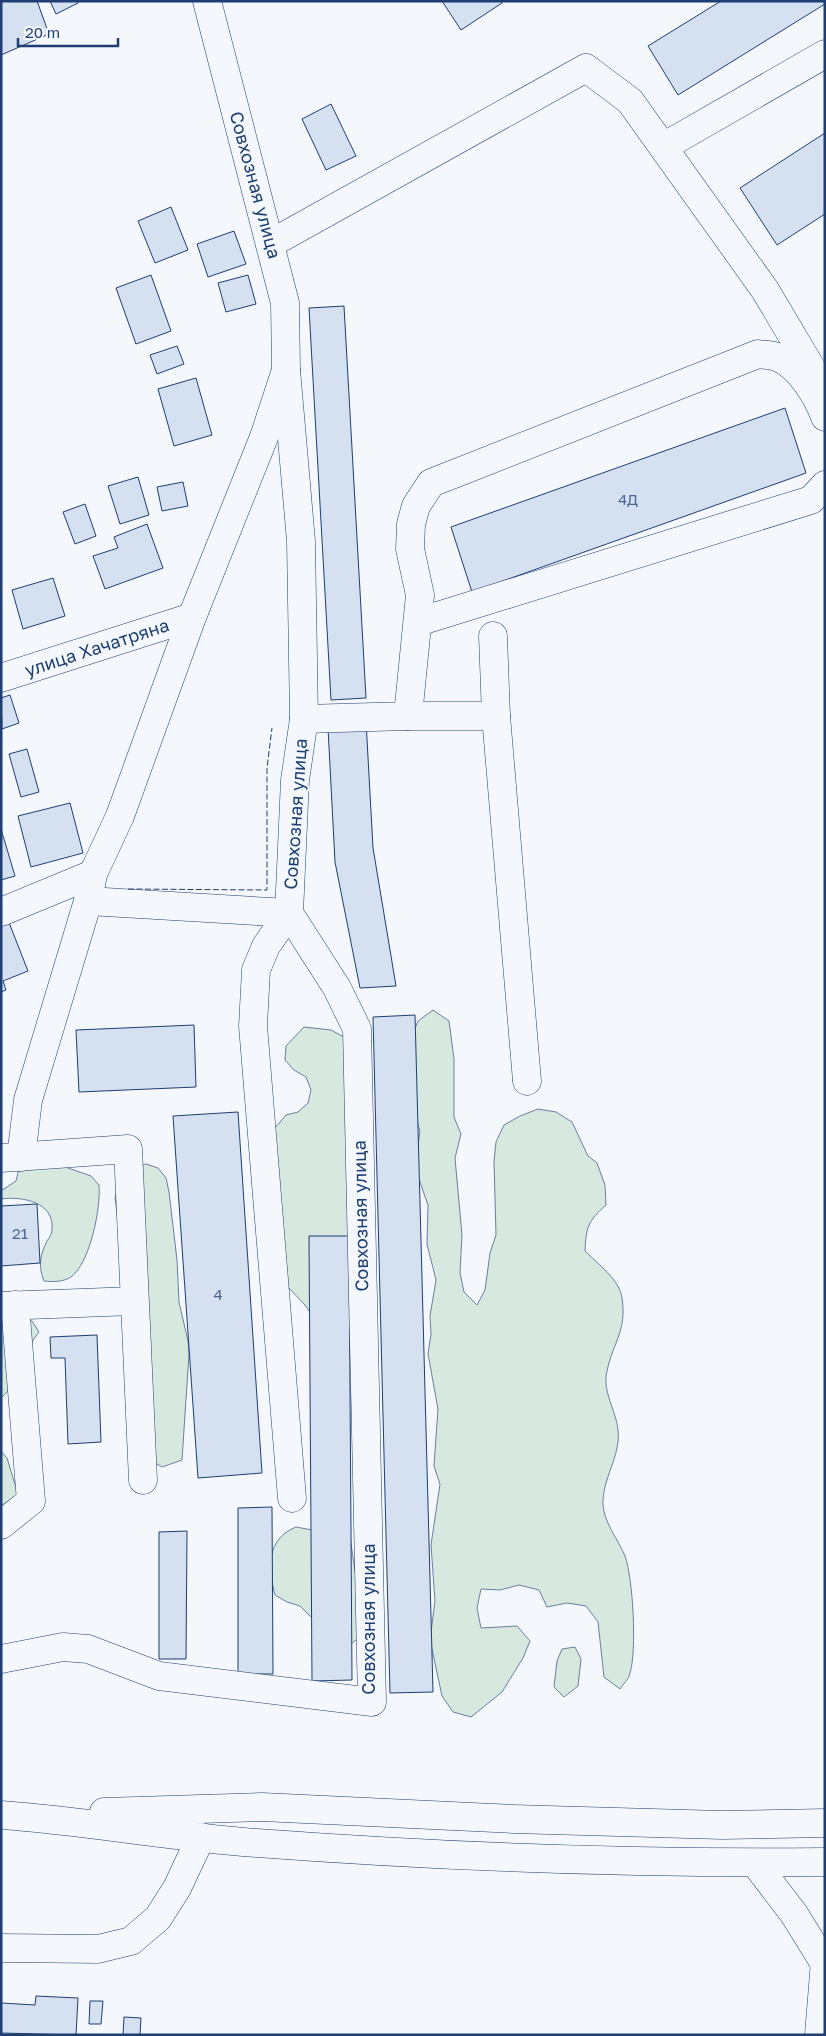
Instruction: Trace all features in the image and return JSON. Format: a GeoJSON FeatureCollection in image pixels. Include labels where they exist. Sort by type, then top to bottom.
{"type":"FeatureCollection","features":[{"type":"Feature","properties":{"kind":"street","name":"Совхозная улица"},"geometry":{"type":"LineString","coordinates":[[1,1659],[63,1647],[88,1649],[158,1676],[372,1702],[357,1029],[337,988],[289,913],[295,780],[304,719],[301,541],[286,370],[286,304],[207,1]]}},
{"type":"Feature","properties":{"kind":"street"},"geometry":{"type":"LineString","coordinates":[[664,147],[825,54]]}},
{"type":"Feature","properties":{"kind":"street"},"geometry":{"type":"LineString","coordinates":[[270,244],[586,68],[630,100],[765,290],[825,391]]}},
{"type":"Feature","properties":{"kind":"street"},"geometry":{"type":"LineString","coordinates":[[408,716],[420,595],[410,549],[410,524],[416,506],[431,483],[758,354],[779,358],[798,372],[822,408],[825,417]]}},
{"type":"Feature","properties":{"kind":"street","name":"Совхозная улица"},"geometry":{"type":"LineString","coordinates":[[11,1157],[88,901],[94,874],[120,816],[192,617],[264,437],[286,370]]}},
{"type":"Feature","properties":{"kind":"street"},"geometry":{"type":"LineString","coordinates":[[418,622],[811,500],[825,485]]}},
{"type":"Feature","properties":{"kind":"street","name":"улица Хачатряна"},"geometry":{"type":"LineString","coordinates":[[1,678],[192,617]]}},
{"type":"Feature","properties":{"kind":"street"},"geometry":{"type":"LineString","coordinates":[[493,636],[496,716],[527,1081]]}},
{"type":"Feature","properties":{"kind":"street"},"geometry":{"type":"LineString","coordinates":[[304,719],[496,716]]}},
{"type":"Feature","properties":{"kind":"street"},"geometry":{"type":"LineString","coordinates":[[1,912],[94,874]]}},
{"type":"Feature","properties":{"kind":"street"},"geometry":{"type":"LineString","coordinates":[[88,901],[289,913]]}},
{"type":"Feature","properties":{"kind":"street"},"geometry":{"type":"LineString","coordinates":[[289,913],[266,946],[256,970],[253,1026],[292,1498]]}},
{"type":"Feature","properties":{"kind":"street"},"geometry":{"type":"LineString","coordinates":[[11,1157],[128,1149],[142,1480]]}},
{"type":"Feature","properties":{"kind":"street"},"geometry":{"type":"LineString","coordinates":[[1,1525],[31,1501],[8,1305],[133,1301]]}},
{"type":"Feature","properties":{"kind":"street"},"geometry":{"type":"LineString","coordinates":[[6,1815],[262,1807],[513,1820],[722,1825],[825,1823]]}},
{"type":"Feature","properties":{"kind":"street"},"geometry":{"type":"LineString","coordinates":[[6,1815],[256,1843],[498,1858],[755,1863],[825,1862]]}},
{"type":"Feature","properties":{"kind":"street"},"geometry":{"type":"LineString","coordinates":[[1,1948],[98,1949],[131,1941],[158,1918],[177,1888],[201,1837]]}},
{"type":"Feature","properties":{"kind":"street"},"geometry":{"type":"LineString","coordinates":[[755,1863],[794,1914],[824,1962],[819,2035]]}},
{"type":"Feature","properties":{"kind":"shaded area"},"geometry":{"type":"Polygon","coordinates":[[[433,1010],[449,1021],[454,1059],[454,1117],[461,1134],[455,1158],[462,1235],[460,1273],[464,1292],[477,1305],[485,1290],[490,1253],[496,1235],[494,1161],[496,1142],[504,1125],[538,1109],[556,1112],[572,1122],[588,1156],[597,1163],[605,1185],[606,1205],[589,1225],[585,1251],[613,1278],[620,1291],[623,1309],[621,1328],[606,1379],[608,1394],[617,1423],[618,1440],[605,1486],[603,1504],[608,1524],[625,1556],[628,1566],[634,1632],[632,1663],[629,1675],[620,1689],[604,1677],[598,1622],[586,1606],[567,1603],[547,1607],[539,1590],[519,1585],[500,1590],[481,1589],[477,1608],[481,1628],[517,1626],[530,1641],[523,1658],[502,1692],[471,1717],[453,1712],[442,1696],[430,1640],[435,1601],[431,1545],[440,1484],[434,1466],[438,1409],[428,1354],[431,1334],[430,1316],[436,1280],[427,1244],[428,1205],[415,1168],[420,1131],[414,1112],[411,1038],[418,1021],[433,1010]]]}},
{"type":"Feature","properties":{"kind":"shaded area"},"geometry":{"type":"Polygon","coordinates":[[[304,1027],[331,1030],[353,1042],[356,1213],[320,1327],[305,1305],[286,1285],[269,1135],[286,1115],[298,1112],[308,1103],[311,1090],[306,1077],[294,1070],[285,1060],[286,1046],[304,1027]]]}},
{"type":"Feature","properties":{"kind":"shaded area"},"geometry":{"type":"Polygon","coordinates":[[[146,1164],[158,1168],[166,1178],[177,1260],[179,1302],[189,1354],[182,1460],[162,1467],[150,1460],[115,1198],[118,1186],[134,1166],[146,1164]]]}},
{"type":"Feature","properties":{"kind":"shaded area"},"geometry":{"type":"Polygon","coordinates":[[[65,1167],[91,1176],[99,1185],[96,1221],[89,1248],[78,1270],[65,1280],[44,1281],[41,1261],[43,1251],[51,1234],[52,1221],[43,1207],[27,1200],[1,1199],[1,1191],[16,1181],[19,1168],[65,1167]]]}},
{"type":"Feature","properties":{"kind":"shaded area"},"geometry":{"type":"Polygon","coordinates":[[[19,1317],[32,1321],[39,1332],[29,1348],[13,1384],[1,1398],[1,1320],[19,1317]]]}},
{"type":"Feature","properties":{"kind":"shaded area"},"geometry":{"type":"Polygon","coordinates":[[[1,1451],[7,1458],[18,1494],[1,1506],[1,1451]]]}},
{"type":"Feature","properties":{"kind":"shaded area"},"geometry":{"type":"Polygon","coordinates":[[[296,1527],[350,1537],[362,1635],[351,1644],[328,1634],[300,1606],[287,1602],[275,1595],[271,1575],[274,1547],[286,1532],[296,1527]]]}},
{"type":"Feature","properties":{"kind":"shaded area"},"geometry":{"type":"Polygon","coordinates":[[[575,1647],[581,1659],[578,1686],[564,1697],[554,1687],[557,1661],[562,1649],[575,1647]]]}},
{"type":"Feature","properties":{"kind":"building"},"geometry":{"type":"Polygon","coordinates":[[[1,1],[37,1],[49,34],[1,55],[1,1]]]}},
{"type":"Feature","properties":{"kind":"building"},"geometry":{"type":"Polygon","coordinates":[[[50,1],[78,1],[78,3],[56,14],[50,1]]]}},
{"type":"Feature","properties":{"kind":"building"},"geometry":{"type":"Polygon","coordinates":[[[442,1],[501,1],[502,3],[461,30],[442,1]]]}},
{"type":"Feature","properties":{"kind":"building"},"geometry":{"type":"Polygon","coordinates":[[[721,1],[825,1],[825,4],[678,95],[648,46],[721,1]]]}},
{"type":"Feature","properties":{"kind":"building"},"geometry":{"type":"Polygon","coordinates":[[[331,104],[356,156],[326,170],[302,119],[331,104]]]}},
{"type":"Feature","properties":{"kind":"building"},"geometry":{"type":"Polygon","coordinates":[[[825,133],[825,214],[777,245],[740,188],[825,133]]]}},
{"type":"Feature","properties":{"kind":"building"},"geometry":{"type":"Polygon","coordinates":[[[171,207],[188,250],[155,263],[138,221],[171,207]]]}},
{"type":"Feature","properties":{"kind":"building"},"geometry":{"type":"Polygon","coordinates":[[[234,231],[246,264],[208,277],[197,244],[234,231]]]}},
{"type":"Feature","properties":{"kind":"building"},"geometry":{"type":"Polygon","coordinates":[[[151,275],[171,331],[136,344],[116,288],[151,275]]]}},
{"type":"Feature","properties":{"kind":"building"},"geometry":{"type":"Polygon","coordinates":[[[248,275],[256,304],[226,312],[218,283],[248,275]]]}},
{"type":"Feature","properties":{"kind":"building"},"geometry":{"type":"Polygon","coordinates":[[[344,306],[366,698],[331,700],[309,308],[344,306]]]}},
{"type":"Feature","properties":{"kind":"building"},"geometry":{"type":"Polygon","coordinates":[[[177,346],[184,364],[157,374],[150,355],[177,346]]]}},
{"type":"Feature","properties":{"kind":"building"},"geometry":{"type":"Polygon","coordinates":[[[196,378],[212,435],[174,446],[158,389],[196,378]]]}},
{"type":"Feature","properties":{"kind":"building"},"geometry":{"type":"Polygon","coordinates":[[[785,408],[806,473],[472,592],[451,527],[785,408]]]}},
{"type":"Feature","properties":{"kind":"building"},"geometry":{"type":"Polygon","coordinates":[[[138,477],[149,515],[120,524],[108,486],[138,477]]]}},
{"type":"Feature","properties":{"kind":"building"},"geometry":{"type":"Polygon","coordinates":[[[183,482],[188,506],[162,511],[157,487],[183,482]]]}},
{"type":"Feature","properties":{"kind":"building"},"geometry":{"type":"Polygon","coordinates":[[[85,504],[96,536],[75,544],[63,512],[85,504]]]}},
{"type":"Feature","properties":{"kind":"building"},"geometry":{"type":"Polygon","coordinates":[[[147,524],[163,568],[105,589],[93,556],[118,548],[114,537],[147,524]]]}},
{"type":"Feature","properties":{"kind":"building"},"geometry":{"type":"Polygon","coordinates":[[[53,578],[65,616],[23,629],[12,590],[53,578]]]}},
{"type":"Feature","properties":{"kind":"building"},"geometry":{"type":"Polygon","coordinates":[[[10,695],[19,723],[2,729],[1,698],[10,695]]]}},
{"type":"Feature","properties":{"kind":"building"},"geometry":{"type":"Polygon","coordinates":[[[366,721],[373,848],[396,986],[360,988],[335,862],[328,728],[366,721]]]}},
{"type":"Feature","properties":{"kind":"building"},"geometry":{"type":"Polygon","coordinates":[[[27,749],[39,792],[21,797],[9,754],[27,749]]]}},
{"type":"Feature","properties":{"kind":"building"},"geometry":{"type":"Polygon","coordinates":[[[70,803],[83,853],[31,867],[18,816],[70,803]]]}},
{"type":"Feature","properties":{"kind":"building"},"geometry":{"type":"Polygon","coordinates":[[[1,829],[15,876],[1,880],[1,829]]]}},
{"type":"Feature","properties":{"kind":"building"},"geometry":{"type":"Polygon","coordinates":[[[8,920],[28,971],[3,981],[6,990],[1,992],[1,923],[8,920]]]}},
{"type":"Feature","properties":{"kind":"building"},"geometry":{"type":"Polygon","coordinates":[[[415,1015],[433,1692],[390,1693],[373,1017],[415,1015]]]}},
{"type":"Feature","properties":{"kind":"building"},"geometry":{"type":"Polygon","coordinates":[[[194,1025],[196,1087],[79,1092],[76,1030],[194,1025]]]}},
{"type":"Feature","properties":{"kind":"building"},"geometry":{"type":"Polygon","coordinates":[[[238,1112],[262,1473],[198,1478],[173,1116],[238,1112]]]}},
{"type":"Feature","properties":{"kind":"building"},"geometry":{"type":"Polygon","coordinates":[[[37,1204],[40,1263],[1,1266],[1,1206],[37,1204]]]}},
{"type":"Feature","properties":{"kind":"building"},"geometry":{"type":"Polygon","coordinates":[[[309,1236],[349,1236],[352,1680],[312,1681],[309,1236]]]}},
{"type":"Feature","properties":{"kind":"building"},"geometry":{"type":"Polygon","coordinates":[[[97,1335],[101,1442],[68,1444],[65,1358],[51,1358],[50,1337],[97,1335]]]}},
{"type":"Feature","properties":{"kind":"building"},"geometry":{"type":"Polygon","coordinates":[[[272,1507],[273,1674],[238,1674],[238,1508],[272,1507]]]}},
{"type":"Feature","properties":{"kind":"building"},"geometry":{"type":"Polygon","coordinates":[[[187,1531],[186,1659],[159,1659],[159,1532],[187,1531]]]}},
{"type":"Feature","properties":{"kind":"building"},"geometry":{"type":"Polygon","coordinates":[[[36,1996],[78,1998],[76,2035],[1,2033],[1,2003],[35,2005],[36,1996]]]}},
{"type":"Feature","properties":{"kind":"building"},"geometry":{"type":"Polygon","coordinates":[[[90,2001],[103,2001],[101,2024],[89,2024],[90,2001]]]}},
{"type":"Feature","properties":{"kind":"building"},"geometry":{"type":"Polygon","coordinates":[[[124,2017],[141,2018],[140,2035],[123,2035],[124,2017]]]}},
{"type":"Feature","properties":{"kind":"fence"},"geometry":{"type":"LineString","coordinates":[[128,889],[267,890],[267,768],[272,728]]}}]}
